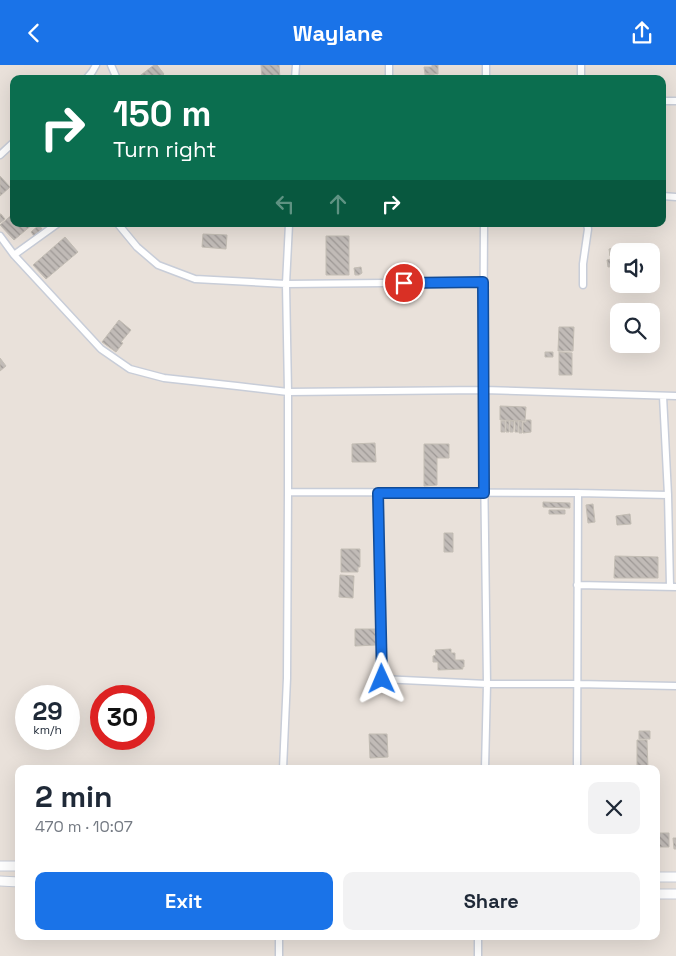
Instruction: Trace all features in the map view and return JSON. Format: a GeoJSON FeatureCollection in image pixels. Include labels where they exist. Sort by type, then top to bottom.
{"type":"FeatureCollection","features":[{"type":"Feature","properties":{"kind":"main road"},"geometry":{"type":"LineString","coordinates":[[0,866],[15,867]]}},
{"type":"Feature","properties":{"kind":"main road"},"geometry":{"type":"LineString","coordinates":[[660,877],[676,877]]}},
{"type":"Feature","properties":{"kind":"main road"},"geometry":{"type":"LineString","coordinates":[[0,881],[15,882]]}},
{"type":"Feature","properties":{"kind":"main road"},"geometry":{"type":"LineString","coordinates":[[660,894],[676,894]]}},
{"type":"Feature","properties":{"kind":"street"},"geometry":{"type":"LineString","coordinates":[[0,155],[10,146]]}},
{"type":"Feature","properties":{"kind":"street"},"geometry":{"type":"LineString","coordinates":[[14,255],[53,227]]}},
{"type":"Feature","properties":{"kind":"street"},"geometry":{"type":"LineString","coordinates":[[120,227],[137,247],[158,265],[196,279],[286,284],[483,282]]}},
{"type":"Feature","properties":{"kind":"street"},"geometry":{"type":"LineString","coordinates":[[283,765],[287,678],[288,392],[286,284],[290,227]]}},
{"type":"Feature","properties":{"kind":"street"},"geometry":{"type":"LineString","coordinates":[[484,227],[483,390],[487,684],[485,765]]}},
{"type":"Feature","properties":{"kind":"street"},"geometry":{"type":"LineString","coordinates":[[582,285],[588,227]]}},
{"type":"Feature","properties":{"kind":"street"},"geometry":{"type":"LineString","coordinates":[[0,236],[14,255],[101,349],[130,369],[164,379],[288,392],[483,390],[676,396]]}},
{"type":"Feature","properties":{"kind":"street"},"geometry":{"type":"LineString","coordinates":[[577,585],[673,586],[663,396]]}},
{"type":"Feature","properties":{"kind":"street"},"geometry":{"type":"LineString","coordinates":[[288,492],[668,495]]}},
{"type":"Feature","properties":{"kind":"street"},"geometry":{"type":"LineString","coordinates":[[378,493],[382,679],[487,684],[676,686]]}},
{"type":"Feature","properties":{"kind":"street"},"geometry":{"type":"LineString","coordinates":[[577,765],[578,493]]}},
{"type":"Feature","properties":{"kind":"street"},"geometry":{"type":"LineString","coordinates":[[278,940],[279,956]]}},
{"type":"Feature","properties":{"kind":"street"},"geometry":{"type":"LineString","coordinates":[[478,940],[478,956]]}},
{"type":"Feature","properties":{"kind":"building"},"geometry":{"type":"Polygon","coordinates":[[[154,65],[157,65],[164,74],[163,75],[141,75],[154,65]]]}},
{"type":"Feature","properties":{"kind":"building"},"geometry":{"type":"Polygon","coordinates":[[[261,65],[279,65],[280,75],[262,75],[261,65]]]}},
{"type":"Feature","properties":{"kind":"building"},"geometry":{"type":"Polygon","coordinates":[[[432,65],[438,65],[438,74],[425,74],[424,67],[432,67],[432,65]]]}},
{"type":"Feature","properties":{"kind":"building"},"geometry":{"type":"Polygon","coordinates":[[[0,176],[10,187],[0,196],[0,176]]]}},
{"type":"Feature","properties":{"kind":"building"},"geometry":{"type":"Polygon","coordinates":[[[0,214],[5,219],[0,223],[0,214]]]}},
{"type":"Feature","properties":{"kind":"building"},"geometry":{"type":"Polygon","coordinates":[[[10,216],[10,227],[29,227],[14,240],[0,225],[10,216]]]}},
{"type":"Feature","properties":{"kind":"building"},"geometry":{"type":"Polygon","coordinates":[[[37,227],[42,229],[34,236],[31,232],[37,227]]]}},
{"type":"Feature","properties":{"kind":"building"},"geometry":{"type":"Polygon","coordinates":[[[203,234],[227,235],[226,249],[202,247],[203,234]]]}},
{"type":"Feature","properties":{"kind":"building"},"geometry":{"type":"Polygon","coordinates":[[[326,236],[349,236],[349,275],[326,275],[326,236]]]}},
{"type":"Feature","properties":{"kind":"building"},"geometry":{"type":"Polygon","coordinates":[[[65,237],[78,252],[46,279],[33,265],[65,237]]]}},
{"type":"Feature","properties":{"kind":"building"},"geometry":{"type":"Polygon","coordinates":[[[610,259],[610,267],[608,267],[607,260],[610,259]]]}},
{"type":"Feature","properties":{"kind":"building"},"geometry":{"type":"Polygon","coordinates":[[[361,267],[362,273],[355,275],[354,268],[361,267]]]}},
{"type":"Feature","properties":{"kind":"building"},"geometry":{"type":"Polygon","coordinates":[[[119,320],[131,330],[121,342],[123,343],[116,352],[102,342],[119,320]]]}},
{"type":"Feature","properties":{"kind":"building"},"geometry":{"type":"Polygon","coordinates":[[[559,327],[574,327],[573,351],[558,351],[559,327]]]}},
{"type":"Feature","properties":{"kind":"building"},"geometry":{"type":"Polygon","coordinates":[[[545,352],[553,352],[553,357],[545,357],[545,352]]]}},
{"type":"Feature","properties":{"kind":"building"},"geometry":{"type":"Polygon","coordinates":[[[559,352],[572,353],[572,375],[559,375],[559,352]]]}},
{"type":"Feature","properties":{"kind":"building"},"geometry":{"type":"Polygon","coordinates":[[[0,358],[6,366],[0,371],[0,358]]]}},
{"type":"Feature","properties":{"kind":"building"},"geometry":{"type":"Polygon","coordinates":[[[500,406],[526,407],[525,421],[500,420],[500,406]]]}},
{"type":"Feature","properties":{"kind":"building"},"geometry":{"type":"Polygon","coordinates":[[[526,420],[531,420],[531,432],[523,433],[523,422],[526,422],[526,420]]]}},
{"type":"Feature","properties":{"kind":"building"},"geometry":{"type":"Polygon","coordinates":[[[501,421],[505,421],[505,432],[501,432],[501,421]]]}},
{"type":"Feature","properties":{"kind":"building"},"geometry":{"type":"Polygon","coordinates":[[[506,421],[509,421],[509,432],[506,432],[506,421]]]}},
{"type":"Feature","properties":{"kind":"building"},"geometry":{"type":"Polygon","coordinates":[[[510,421],[514,421],[513,432],[510,432],[510,421]]]}},
{"type":"Feature","properties":{"kind":"building"},"geometry":{"type":"Polygon","coordinates":[[[515,421],[518,421],[518,432],[515,432],[515,421]]]}},
{"type":"Feature","properties":{"kind":"building"},"geometry":{"type":"Polygon","coordinates":[[[519,421],[522,421],[522,433],[519,433],[519,421]]]}},
{"type":"Feature","properties":{"kind":"building"},"geometry":{"type":"Polygon","coordinates":[[[375,443],[376,462],[352,462],[352,444],[375,443]]]}},
{"type":"Feature","properties":{"kind":"building"},"geometry":{"type":"Polygon","coordinates":[[[424,444],[449,444],[449,458],[437,458],[437,485],[424,486],[424,444]]]}},
{"type":"Feature","properties":{"kind":"building"},"geometry":{"type":"Polygon","coordinates":[[[543,502],[570,503],[570,508],[543,507],[543,502]]]}},
{"type":"Feature","properties":{"kind":"building"},"geometry":{"type":"Polygon","coordinates":[[[593,504],[595,522],[588,523],[586,505],[593,504]]]}},
{"type":"Feature","properties":{"kind":"building"},"geometry":{"type":"Polygon","coordinates":[[[549,510],[565,510],[565,514],[549,514],[549,510]]]}},
{"type":"Feature","properties":{"kind":"building"},"geometry":{"type":"Polygon","coordinates":[[[630,514],[631,524],[617,525],[616,516],[630,514]]]}},
{"type":"Feature","properties":{"kind":"building"},"geometry":{"type":"Polygon","coordinates":[[[444,533],[453,533],[453,552],[444,552],[444,533]]]}},
{"type":"Feature","properties":{"kind":"building"},"geometry":{"type":"Polygon","coordinates":[[[341,549],[360,549],[360,567],[358,567],[358,572],[341,572],[341,549]]]}},
{"type":"Feature","properties":{"kind":"building"},"geometry":{"type":"Polygon","coordinates":[[[615,556],[658,557],[658,578],[614,578],[615,556]]]}},
{"type":"Feature","properties":{"kind":"building"},"geometry":{"type":"Polygon","coordinates":[[[340,575],[354,576],[353,598],[339,597],[340,575]]]}},
{"type":"Feature","properties":{"kind":"building"},"geometry":{"type":"Polygon","coordinates":[[[355,629],[375,629],[376,645],[355,646],[355,629]]]}},
{"type":"Feature","properties":{"kind":"building"},"geometry":{"type":"Polygon","coordinates":[[[451,649],[451,653],[455,653],[455,660],[464,660],[463,669],[438,670],[438,662],[433,662],[433,656],[436,655],[435,650],[451,649]]]}},
{"type":"Feature","properties":{"kind":"building"},"geometry":{"type":"Polygon","coordinates":[[[639,731],[650,731],[650,739],[639,739],[639,731]]]}},
{"type":"Feature","properties":{"kind":"building"},"geometry":{"type":"Polygon","coordinates":[[[369,734],[387,734],[388,757],[370,758],[369,734]]]}},
{"type":"Feature","properties":{"kind":"building"},"geometry":{"type":"Polygon","coordinates":[[[637,740],[647,740],[648,765],[637,765],[637,740]]]}},
{"type":"Feature","properties":{"kind":"building"},"geometry":{"type":"Polygon","coordinates":[[[660,833],[669,833],[669,847],[660,847],[660,833]]]}},
{"type":"Feature","properties":{"kind":"building"},"geometry":{"type":"Polygon","coordinates":[[[673,838],[676,838],[676,849],[674,849],[673,838]]]}},
{"type":"Feature","properties":{"kind":"route"},"geometry":{"type":"LineString","coordinates":[[382,679],[378,493],[484,493],[483,282],[404,283]]}}]}
